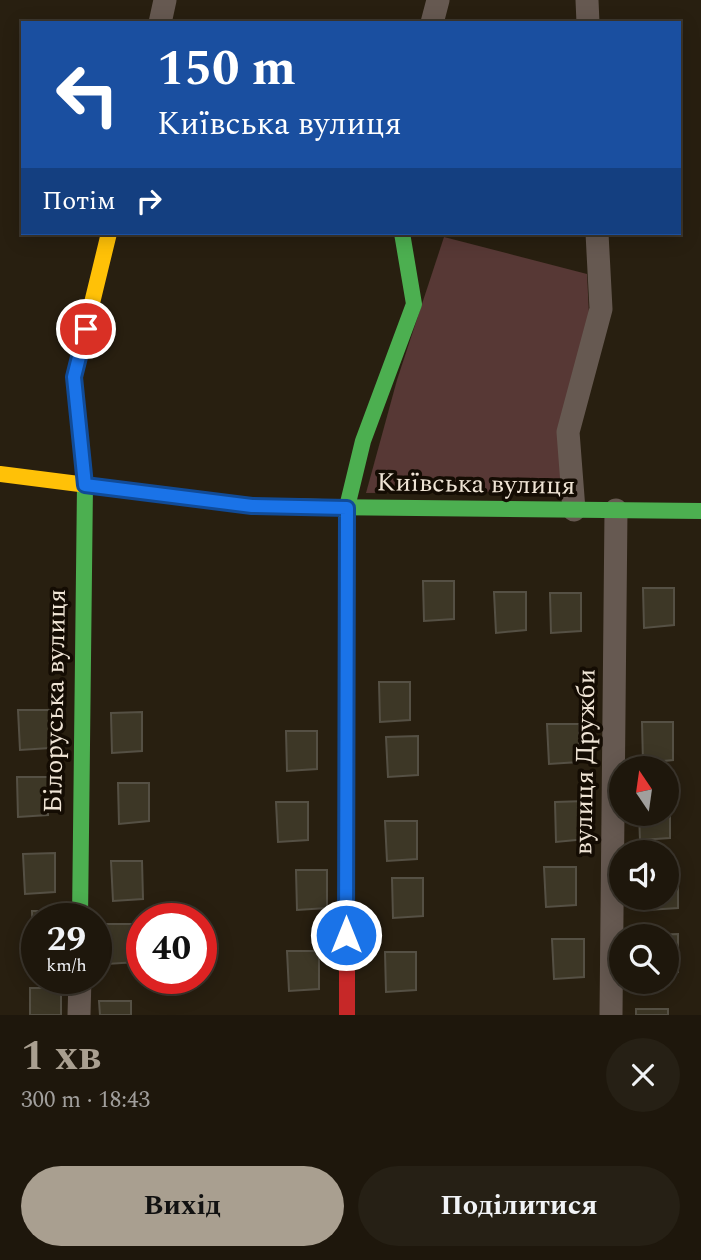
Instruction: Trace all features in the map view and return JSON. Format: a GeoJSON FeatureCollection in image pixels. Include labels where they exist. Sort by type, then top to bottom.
{"type":"FeatureCollection","features":[{"type":"Feature","properties":{"kind":"street"},"geometry":{"type":"LineString","coordinates":[[160,21],[165,0]]}},
{"type":"Feature","properties":{"kind":"street"},"geometry":{"type":"LineString","coordinates":[[433,21],[438,0]]}},
{"type":"Feature","properties":{"kind":"street"},"geometry":{"type":"LineString","coordinates":[[587,0],[588,21]]}},
{"type":"Feature","properties":{"kind":"street","name":"Білоруська вулиця"},"geometry":{"type":"LineString","coordinates":[[80,903],[85,485],[74,377],[109,235]]}},
{"type":"Feature","properties":{"kind":"street"},"geometry":{"type":"LineString","coordinates":[[346,1015],[347,508],[363,441],[414,304],[402,235]]}},
{"type":"Feature","properties":{"kind":"street"},"geometry":{"type":"LineString","coordinates":[[574,510],[568,432],[601,309],[597,235]]}},
{"type":"Feature","properties":{"kind":"street","name":"Київська вулиця"},"geometry":{"type":"LineString","coordinates":[[0,474],[252,506],[701,511]]}},
{"type":"Feature","properties":{"kind":"street","name":"вулиця Дружби"},"geometry":{"type":"LineString","coordinates":[[611,1015],[616,510]]}},
{"type":"Feature","properties":{"kind":"street"},"geometry":{"type":"LineString","coordinates":[[79,1015],[80,994]]}},
{"type":"Feature","properties":{"kind":"shaded area"},"geometry":{"type":"Polygon","coordinates":[[[444,237],[587,274],[589,314],[562,491],[366,493],[397,380],[444,237]]]}},
{"type":"Feature","properties":{"kind":"building"},"geometry":{"type":"Polygon","coordinates":[[[423,581],[454,581],[454,619],[424,621],[423,581]]]}},
{"type":"Feature","properties":{"kind":"building"},"geometry":{"type":"Polygon","coordinates":[[[643,588],[674,588],[674,625],[644,628],[643,588]]]}},
{"type":"Feature","properties":{"kind":"building"},"geometry":{"type":"Polygon","coordinates":[[[494,592],[526,592],[526,630],[496,633],[494,592]]]}},
{"type":"Feature","properties":{"kind":"building"},"geometry":{"type":"Polygon","coordinates":[[[550,593],[581,593],[581,631],[551,633],[550,593]]]}},
{"type":"Feature","properties":{"kind":"building"},"geometry":{"type":"Polygon","coordinates":[[[379,682],[410,682],[410,720],[380,722],[379,682]]]}},
{"type":"Feature","properties":{"kind":"building"},"geometry":{"type":"Polygon","coordinates":[[[18,710],[50,710],[50,748],[20,750],[18,710]]]}},
{"type":"Feature","properties":{"kind":"building"},"geometry":{"type":"Polygon","coordinates":[[[142,712],[142,751],[112,753],[111,713],[142,712]]]}},
{"type":"Feature","properties":{"kind":"building"},"geometry":{"type":"Polygon","coordinates":[[[642,722],[673,722],[673,756],[643,756],[642,722]]]}},
{"type":"Feature","properties":{"kind":"building"},"geometry":{"type":"Polygon","coordinates":[[[547,724],[579,724],[579,762],[549,764],[547,724]]]}},
{"type":"Feature","properties":{"kind":"building"},"geometry":{"type":"Polygon","coordinates":[[[286,731],[317,731],[317,769],[287,771],[286,731]]]}},
{"type":"Feature","properties":{"kind":"building"},"geometry":{"type":"Polygon","coordinates":[[[418,736],[418,775],[388,777],[386,737],[418,736]]]}},
{"type":"Feature","properties":{"kind":"building"},"geometry":{"type":"Polygon","coordinates":[[[17,777],[48,777],[48,815],[18,817],[17,777]]]}},
{"type":"Feature","properties":{"kind":"building"},"geometry":{"type":"Polygon","coordinates":[[[118,783],[149,783],[149,821],[119,824],[118,783]]]}},
{"type":"Feature","properties":{"kind":"building"},"geometry":{"type":"Polygon","coordinates":[[[586,801],[586,839],[556,842],[555,802],[586,801]]]}},
{"type":"Feature","properties":{"kind":"building"},"geometry":{"type":"Polygon","coordinates":[[[276,802],[308,802],[308,840],[278,842],[276,802]]]}},
{"type":"Feature","properties":{"kind":"building"},"geometry":{"type":"Polygon","coordinates":[[[385,821],[417,821],[417,859],[387,861],[385,821]]]}},
{"type":"Feature","properties":{"kind":"building"},"geometry":{"type":"Polygon","coordinates":[[[639,826],[670,826],[670,838],[640,840],[639,826]]]}},
{"type":"Feature","properties":{"kind":"building"},"geometry":{"type":"Polygon","coordinates":[[[55,853],[55,892],[25,894],[23,854],[55,853]]]}},
{"type":"Feature","properties":{"kind":"building"},"geometry":{"type":"Polygon","coordinates":[[[111,861],[142,861],[143,899],[113,901],[111,861]]]}},
{"type":"Feature","properties":{"kind":"building"},"geometry":{"type":"Polygon","coordinates":[[[544,867],[576,867],[576,905],[546,907],[544,867]]]}},
{"type":"Feature","properties":{"kind":"building"},"geometry":{"type":"Polygon","coordinates":[[[296,870],[327,870],[327,908],[297,910],[296,870]]]}},
{"type":"Feature","properties":{"kind":"building"},"geometry":{"type":"Polygon","coordinates":[[[392,878],[423,878],[423,916],[393,918],[392,878]]]}},
{"type":"Feature","properties":{"kind":"building"},"geometry":{"type":"Polygon","coordinates":[[[112,924],[126,924],[126,963],[112,964],[112,924]]]}},
{"type":"Feature","properties":{"kind":"building"},"geometry":{"type":"Polygon","coordinates":[[[552,939],[584,939],[584,977],[554,979],[552,939]]]}},
{"type":"Feature","properties":{"kind":"building"},"geometry":{"type":"Polygon","coordinates":[[[287,951],[319,951],[319,989],[289,991],[287,951]]]}},
{"type":"Feature","properties":{"kind":"building"},"geometry":{"type":"Polygon","coordinates":[[[385,952],[416,952],[416,990],[386,992],[385,952]]]}},
{"type":"Feature","properties":{"kind":"building"},"geometry":{"type":"Polygon","coordinates":[[[30,994],[61,994],[61,1015],[30,1015],[30,994]]]}},
{"type":"Feature","properties":{"kind":"building"},"geometry":{"type":"Polygon","coordinates":[[[99,1001],[131,1001],[131,1015],[100,1015],[99,1001]]]}},
{"type":"Feature","properties":{"kind":"building"},"geometry":{"type":"Polygon","coordinates":[[[636,1009],[668,1009],[668,1015],[636,1015],[636,1009]]]}},
{"type":"Feature","properties":{"kind":"traffic: fast"},"geometry":{"type":"LineString","coordinates":[[347,696],[347,507],[363,441],[414,304],[402,235]]}},
{"type":"Feature","properties":{"kind":"traffic: fast"},"geometry":{"type":"LineString","coordinates":[[76,395],[85,485],[80,903]]}},
{"type":"Feature","properties":{"kind":"traffic: fast"},"geometry":{"type":"LineString","coordinates":[[322,507],[701,511]]}},
{"type":"Feature","properties":{"kind":"traffic: slow"},"geometry":{"type":"LineString","coordinates":[[76,395],[74,377],[109,235]]}},
{"type":"Feature","properties":{"kind":"traffic: slow"},"geometry":{"type":"LineString","coordinates":[[0,474],[252,506],[322,507]]}},
{"type":"Feature","properties":{"kind":"traffic: jam"},"geometry":{"type":"LineString","coordinates":[[347,696],[347,1015]]}},
{"type":"Feature","properties":{"kind":"route"},"geometry":{"type":"LineString","coordinates":[[86,329],[74,377],[85,485],[252,506],[347,508],[346,935]]}}]}
